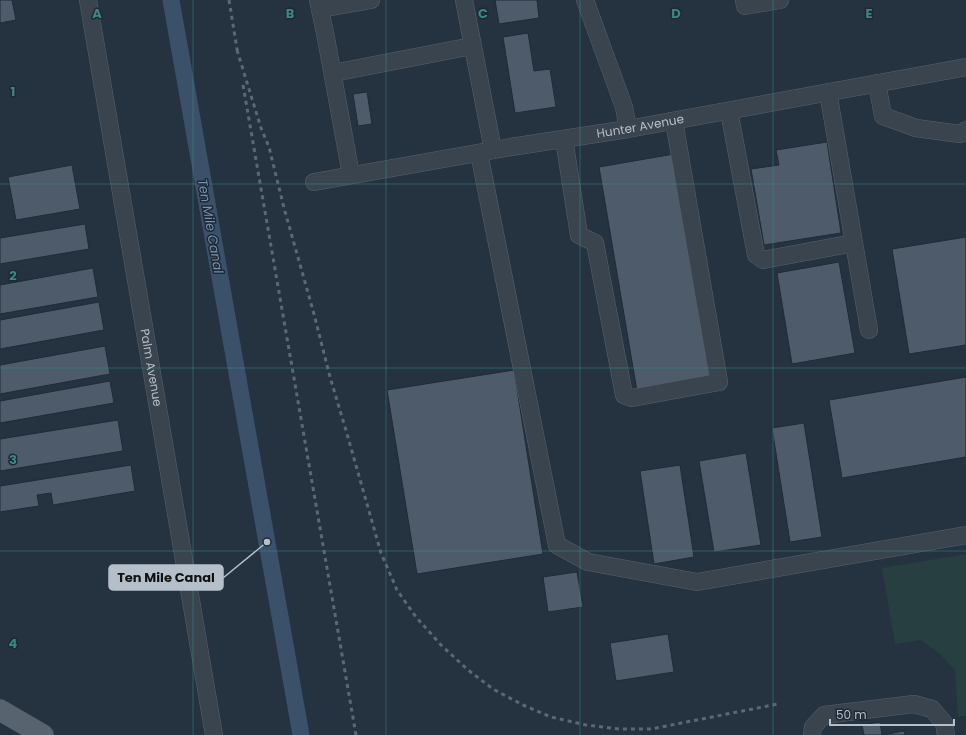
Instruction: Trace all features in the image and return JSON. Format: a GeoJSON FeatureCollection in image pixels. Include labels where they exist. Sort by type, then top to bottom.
{"type":"FeatureCollection","features":[{"type":"Feature","properties":{"kind":"main road"},"geometry":{"type":"LineString","coordinates":[[0,710],[43,735]]}},
{"type":"Feature","properties":{"kind":"street","name":"Palm Avenue"},"geometry":{"type":"LineString","coordinates":[[88,0],[214,735]]}},
{"type":"Feature","properties":{"kind":"street"},"geometry":{"type":"LineString","coordinates":[[351,175],[319,4],[371,0]]}},
{"type":"Feature","properties":{"kind":"street"},"geometry":{"type":"LineString","coordinates":[[464,0],[472,46],[486,151],[557,545],[588,562],[696,582],[966,535]]}},
{"type":"Feature","properties":{"kind":"street"},"geometry":{"type":"LineString","coordinates":[[585,0],[624,107],[628,129]]}},
{"type":"Feature","properties":{"kind":"street"},"geometry":{"type":"LineString","coordinates":[[744,0],[745,6],[780,0]]}},
{"type":"Feature","properties":{"kind":"street"},"geometry":{"type":"LineString","coordinates":[[333,73],[472,46]]}},
{"type":"Feature","properties":{"kind":"street","name":"Hunter Avenue"},"geometry":{"type":"LineString","coordinates":[[314,182],[486,151],[674,121],[966,67]]}},
{"type":"Feature","properties":{"kind":"street"},"geometry":{"type":"LineString","coordinates":[[877,83],[883,116],[916,128],[960,134],[966,130]]}},
{"type":"Feature","properties":{"kind":"street"},"geometry":{"type":"LineString","coordinates":[[828,92],[869,330]]}},
{"type":"Feature","properties":{"kind":"street"},"geometry":{"type":"LineString","coordinates":[[728,111],[756,256],[763,260],[854,243]]}},
{"type":"Feature","properties":{"kind":"street"},"geometry":{"type":"LineString","coordinates":[[564,139],[579,236],[595,243],[624,394],[632,398],[719,382],[674,121]]}},
{"type":"Feature","properties":{"kind":"street"},"geometry":{"type":"LineString","coordinates":[[812,735],[813,727],[824,715],[914,704],[932,709],[944,723],[946,735]]}},
{"type":"Feature","properties":{"kind":"green space"},"geometry":{"type":"Polygon","coordinates":[[[966,554],[966,716],[958,717],[955,670],[940,654],[921,640],[895,644],[882,568],[966,554]]]}},
{"type":"Feature","properties":{"kind":"building"},"geometry":{"type":"Polygon","coordinates":[[[0,0],[12,0],[16,20],[0,23],[0,0]]]}},
{"type":"Feature","properties":{"kind":"building"},"geometry":{"type":"Polygon","coordinates":[[[495,0],[537,0],[539,18],[499,24],[495,0]]]}},
{"type":"Feature","properties":{"kind":"building"},"geometry":{"type":"Polygon","coordinates":[[[528,33],[534,71],[550,69],[556,107],[515,113],[503,37],[528,33]]]}},
{"type":"Feature","properties":{"kind":"building"},"geometry":{"type":"Polygon","coordinates":[[[367,92],[372,124],[358,126],[353,94],[367,92]]]}},
{"type":"Feature","properties":{"kind":"building"},"geometry":{"type":"Polygon","coordinates":[[[827,142],[841,233],[764,245],[751,169],[779,165],[776,150],[827,142]]]}},
{"type":"Feature","properties":{"kind":"building"},"geometry":{"type":"Polygon","coordinates":[[[674,154],[712,378],[637,391],[599,167],[674,154]]]}},
{"type":"Feature","properties":{"kind":"building"},"geometry":{"type":"Polygon","coordinates":[[[72,165],[80,209],[16,220],[8,177],[72,165]]]}},
{"type":"Feature","properties":{"kind":"building"},"geometry":{"type":"Polygon","coordinates":[[[85,224],[89,249],[0,264],[0,238],[85,224]]]}},
{"type":"Feature","properties":{"kind":"building"},"geometry":{"type":"Polygon","coordinates":[[[966,237],[966,345],[909,354],[892,249],[966,237]]]}},
{"type":"Feature","properties":{"kind":"building"},"geometry":{"type":"Polygon","coordinates":[[[839,262],[855,353],[792,364],[777,273],[839,262]]]}},
{"type":"Feature","properties":{"kind":"building"},"geometry":{"type":"Polygon","coordinates":[[[93,268],[98,297],[0,314],[0,285],[93,268]]]}},
{"type":"Feature","properties":{"kind":"building"},"geometry":{"type":"Polygon","coordinates":[[[99,302],[104,330],[0,349],[0,320],[99,302]]]}},
{"type":"Feature","properties":{"kind":"building"},"geometry":{"type":"Polygon","coordinates":[[[105,346],[110,374],[0,394],[0,365],[105,346]]]}},
{"type":"Feature","properties":{"kind":"building"},"geometry":{"type":"Polygon","coordinates":[[[514,370],[543,554],[417,574],[387,390],[514,370]]]}},
{"type":"Feature","properties":{"kind":"building"},"geometry":{"type":"Polygon","coordinates":[[[966,377],[966,457],[842,478],[829,400],[966,377]]]}},
{"type":"Feature","properties":{"kind":"building"},"geometry":{"type":"Polygon","coordinates":[[[110,381],[114,403],[0,423],[0,401],[110,381]]]}},
{"type":"Feature","properties":{"kind":"building"},"geometry":{"type":"Polygon","coordinates":[[[118,420],[123,451],[0,471],[0,439],[118,420]]]}},
{"type":"Feature","properties":{"kind":"building"},"geometry":{"type":"Polygon","coordinates":[[[804,423],[822,537],[790,542],[772,428],[804,423]]]}},
{"type":"Feature","properties":{"kind":"building"},"geometry":{"type":"Polygon","coordinates":[[[746,453],[761,545],[714,552],[699,461],[746,453]]]}},
{"type":"Feature","properties":{"kind":"building"},"geometry":{"type":"Polygon","coordinates":[[[131,465],[135,491],[53,505],[51,493],[37,495],[39,506],[0,512],[0,486],[131,465]]]}},
{"type":"Feature","properties":{"kind":"building"},"geometry":{"type":"Polygon","coordinates":[[[680,465],[694,557],[654,564],[640,471],[680,465]]]}},
{"type":"Feature","properties":{"kind":"building"},"geometry":{"type":"Polygon","coordinates":[[[577,572],[583,607],[548,612],[543,577],[577,572]]]}},
{"type":"Feature","properties":{"kind":"building"},"geometry":{"type":"Polygon","coordinates":[[[668,634],[674,672],[616,681],[610,643],[668,634]]]}},
{"type":"Feature","properties":{"kind":"building"},"geometry":{"type":"Polygon","coordinates":[[[880,722],[882,735],[864,735],[862,725],[880,722]]]}},
{"type":"Feature","properties":{"kind":"building"},"geometry":{"type":"Polygon","coordinates":[[[904,731],[905,735],[882,735],[904,731]]]}},
{"type":"Feature","properties":{"kind":"waterway","name":"Ten Mile Canal"},"geometry":{"type":"LineString","coordinates":[[171,0],[301,735]]}},
{"type":"Feature","properties":{"kind":"railway"},"geometry":{"type":"LineString","coordinates":[[229,0],[238,55]]}},
{"type":"Feature","properties":{"kind":"railway"},"geometry":{"type":"LineString","coordinates":[[237,50],[261,128],[269,147],[330,377],[381,553],[397,590],[416,617],[441,645],[468,670],[493,689],[523,705],[551,717],[586,725],[619,729],[651,729],[778,704]]}},
{"type":"Feature","properties":{"kind":"railway"},"geometry":{"type":"LineString","coordinates":[[243,85],[356,735]]}},
{"type":"Feature","properties":{"kind":"place","name":"Ten Mile Canal"},"geometry":{"type":"Point","coordinates":[267,542]}}]}
